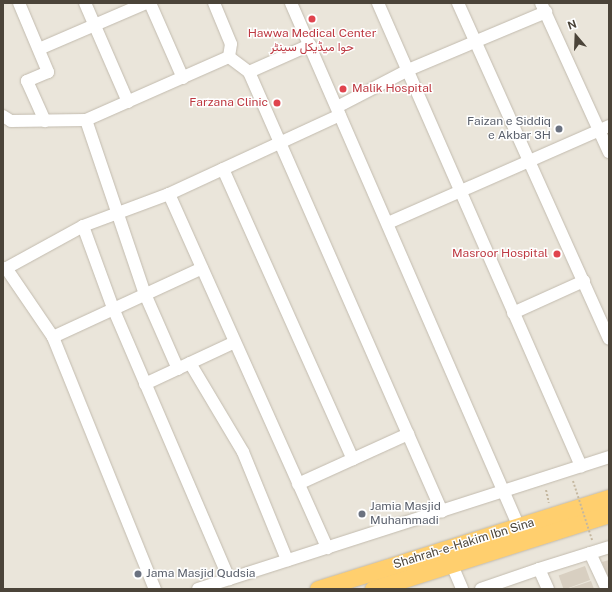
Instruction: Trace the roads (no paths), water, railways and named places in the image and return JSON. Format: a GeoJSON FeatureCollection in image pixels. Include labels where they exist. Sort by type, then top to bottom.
{"type":"FeatureCollection","features":[{"type":"Feature","properties":{"kind":"highway","name":"Shahrah-e-Hakim Ibn Sina"},"geometry":{"type":"LineString","coordinates":[[318,589],[609,498]]}},
{"type":"Feature","properties":{"kind":"highway","name":"Shahrah-e-Hakim Ibn Sina"},"geometry":{"type":"LineString","coordinates":[[373,589],[609,514]]}},
{"type":"Feature","properties":{"kind":"street"},"geometry":{"type":"LineString","coordinates":[[19,3],[48,72],[27,81],[45,121]]}},
{"type":"Feature","properties":{"kind":"street"},"geometry":{"type":"LineString","coordinates":[[85,3],[128,102]]}},
{"type":"Feature","properties":{"kind":"street"},"geometry":{"type":"LineString","coordinates":[[39,49],[146,3]]}},
{"type":"Feature","properties":{"kind":"street"},"geometry":{"type":"LineString","coordinates":[[150,3],[183,78]]}},
{"type":"Feature","properties":{"kind":"street"},"geometry":{"type":"LineString","coordinates":[[214,3],[232,44],[229,57]]}},
{"type":"Feature","properties":{"kind":"street"},"geometry":{"type":"LineString","coordinates":[[291,3],[519,527]]}},
{"type":"Feature","properties":{"kind":"street"},"geometry":{"type":"LineString","coordinates":[[378,3],[459,192],[581,466]]}},
{"type":"Feature","properties":{"kind":"street"},"geometry":{"type":"LineString","coordinates":[[458,3],[531,160],[609,339]]}},
{"type":"Feature","properties":{"kind":"street"},"geometry":{"type":"LineString","coordinates":[[154,589],[53,337],[5,269],[83,226],[169,194],[280,143],[339,111],[408,70],[475,41],[544,8],[604,128],[609,152]]}},
{"type":"Feature","properties":{"kind":"street"},"geometry":{"type":"LineString","coordinates":[[249,72],[310,45]]}},
{"type":"Feature","properties":{"kind":"street"},"geometry":{"type":"LineString","coordinates":[[3,116],[11,120],[86,120],[229,57]]}},
{"type":"Feature","properties":{"kind":"street"},"geometry":{"type":"LineString","coordinates":[[229,57],[249,72],[442,511]]}},
{"type":"Feature","properties":{"kind":"street"},"geometry":{"type":"LineString","coordinates":[[86,120],[116,213],[145,294],[178,369]]}},
{"type":"Feature","properties":{"kind":"street"},"geometry":{"type":"LineString","coordinates":[[388,223],[604,128]]}},
{"type":"Feature","properties":{"kind":"street"},"geometry":{"type":"LineString","coordinates":[[223,169],[353,459]]}},
{"type":"Feature","properties":{"kind":"street"},"geometry":{"type":"LineString","coordinates":[[169,194],[327,548]]}},
{"type":"Feature","properties":{"kind":"street"},"geometry":{"type":"LineString","coordinates":[[83,226],[113,308],[229,579]]}},
{"type":"Feature","properties":{"kind":"street"},"geometry":{"type":"LineString","coordinates":[[53,337],[202,268]]}},
{"type":"Feature","properties":{"kind":"street"},"geometry":{"type":"LineString","coordinates":[[513,313],[584,281]]}},
{"type":"Feature","properties":{"kind":"street"},"geometry":{"type":"LineString","coordinates":[[145,384],[235,342]]}},
{"type":"Feature","properties":{"kind":"street"},"geometry":{"type":"LineString","coordinates":[[190,363],[243,452],[287,560]]}},
{"type":"Feature","properties":{"kind":"street"},"geometry":{"type":"LineString","coordinates":[[298,484],[408,434]]}},
{"type":"Feature","properties":{"kind":"street"},"geometry":{"type":"LineString","coordinates":[[198,589],[609,457]]}},
{"type":"Feature","properties":{"kind":"street"},"geometry":{"type":"LineString","coordinates":[[480,589],[609,547]]}},
{"type":"Feature","properties":{"kind":"street"},"geometry":{"type":"LineString","coordinates":[[590,553],[607,589]]}},
{"type":"Feature","properties":{"kind":"street"},"geometry":{"type":"LineString","coordinates":[[452,565],[462,589]]}},
{"type":"Feature","properties":{"kind":"street"},"geometry":{"type":"LineString","coordinates":[[539,569],[548,589]]}},
{"type":"Feature","properties":{"kind":"place","name":"Hawwa Medical Center حوا میڈیکل سینٹر"},"geometry":{"type":"Point","coordinates":[312,19]}},
{"type":"Feature","properties":{"kind":"place","name":"Malik Hospital"},"geometry":{"type":"Point","coordinates":[343,89]}},
{"type":"Feature","properties":{"kind":"place","name":"Farzana Clinic"},"geometry":{"type":"Point","coordinates":[277,103]}},
{"type":"Feature","properties":{"kind":"place","name":"Faizan e Siddiq e Akbar 3H"},"geometry":{"type":"Point","coordinates":[559,129]}},
{"type":"Feature","properties":{"kind":"place","name":"Masroor Hospital"},"geometry":{"type":"Point","coordinates":[557,254]}},
{"type":"Feature","properties":{"kind":"place","name":"Jamia Masjid Muhammadi"},"geometry":{"type":"Point","coordinates":[362,514]}},
{"type":"Feature","properties":{"kind":"place","name":"Jama Masjid Qudsia"},"geometry":{"type":"Point","coordinates":[138,574]}}]}
